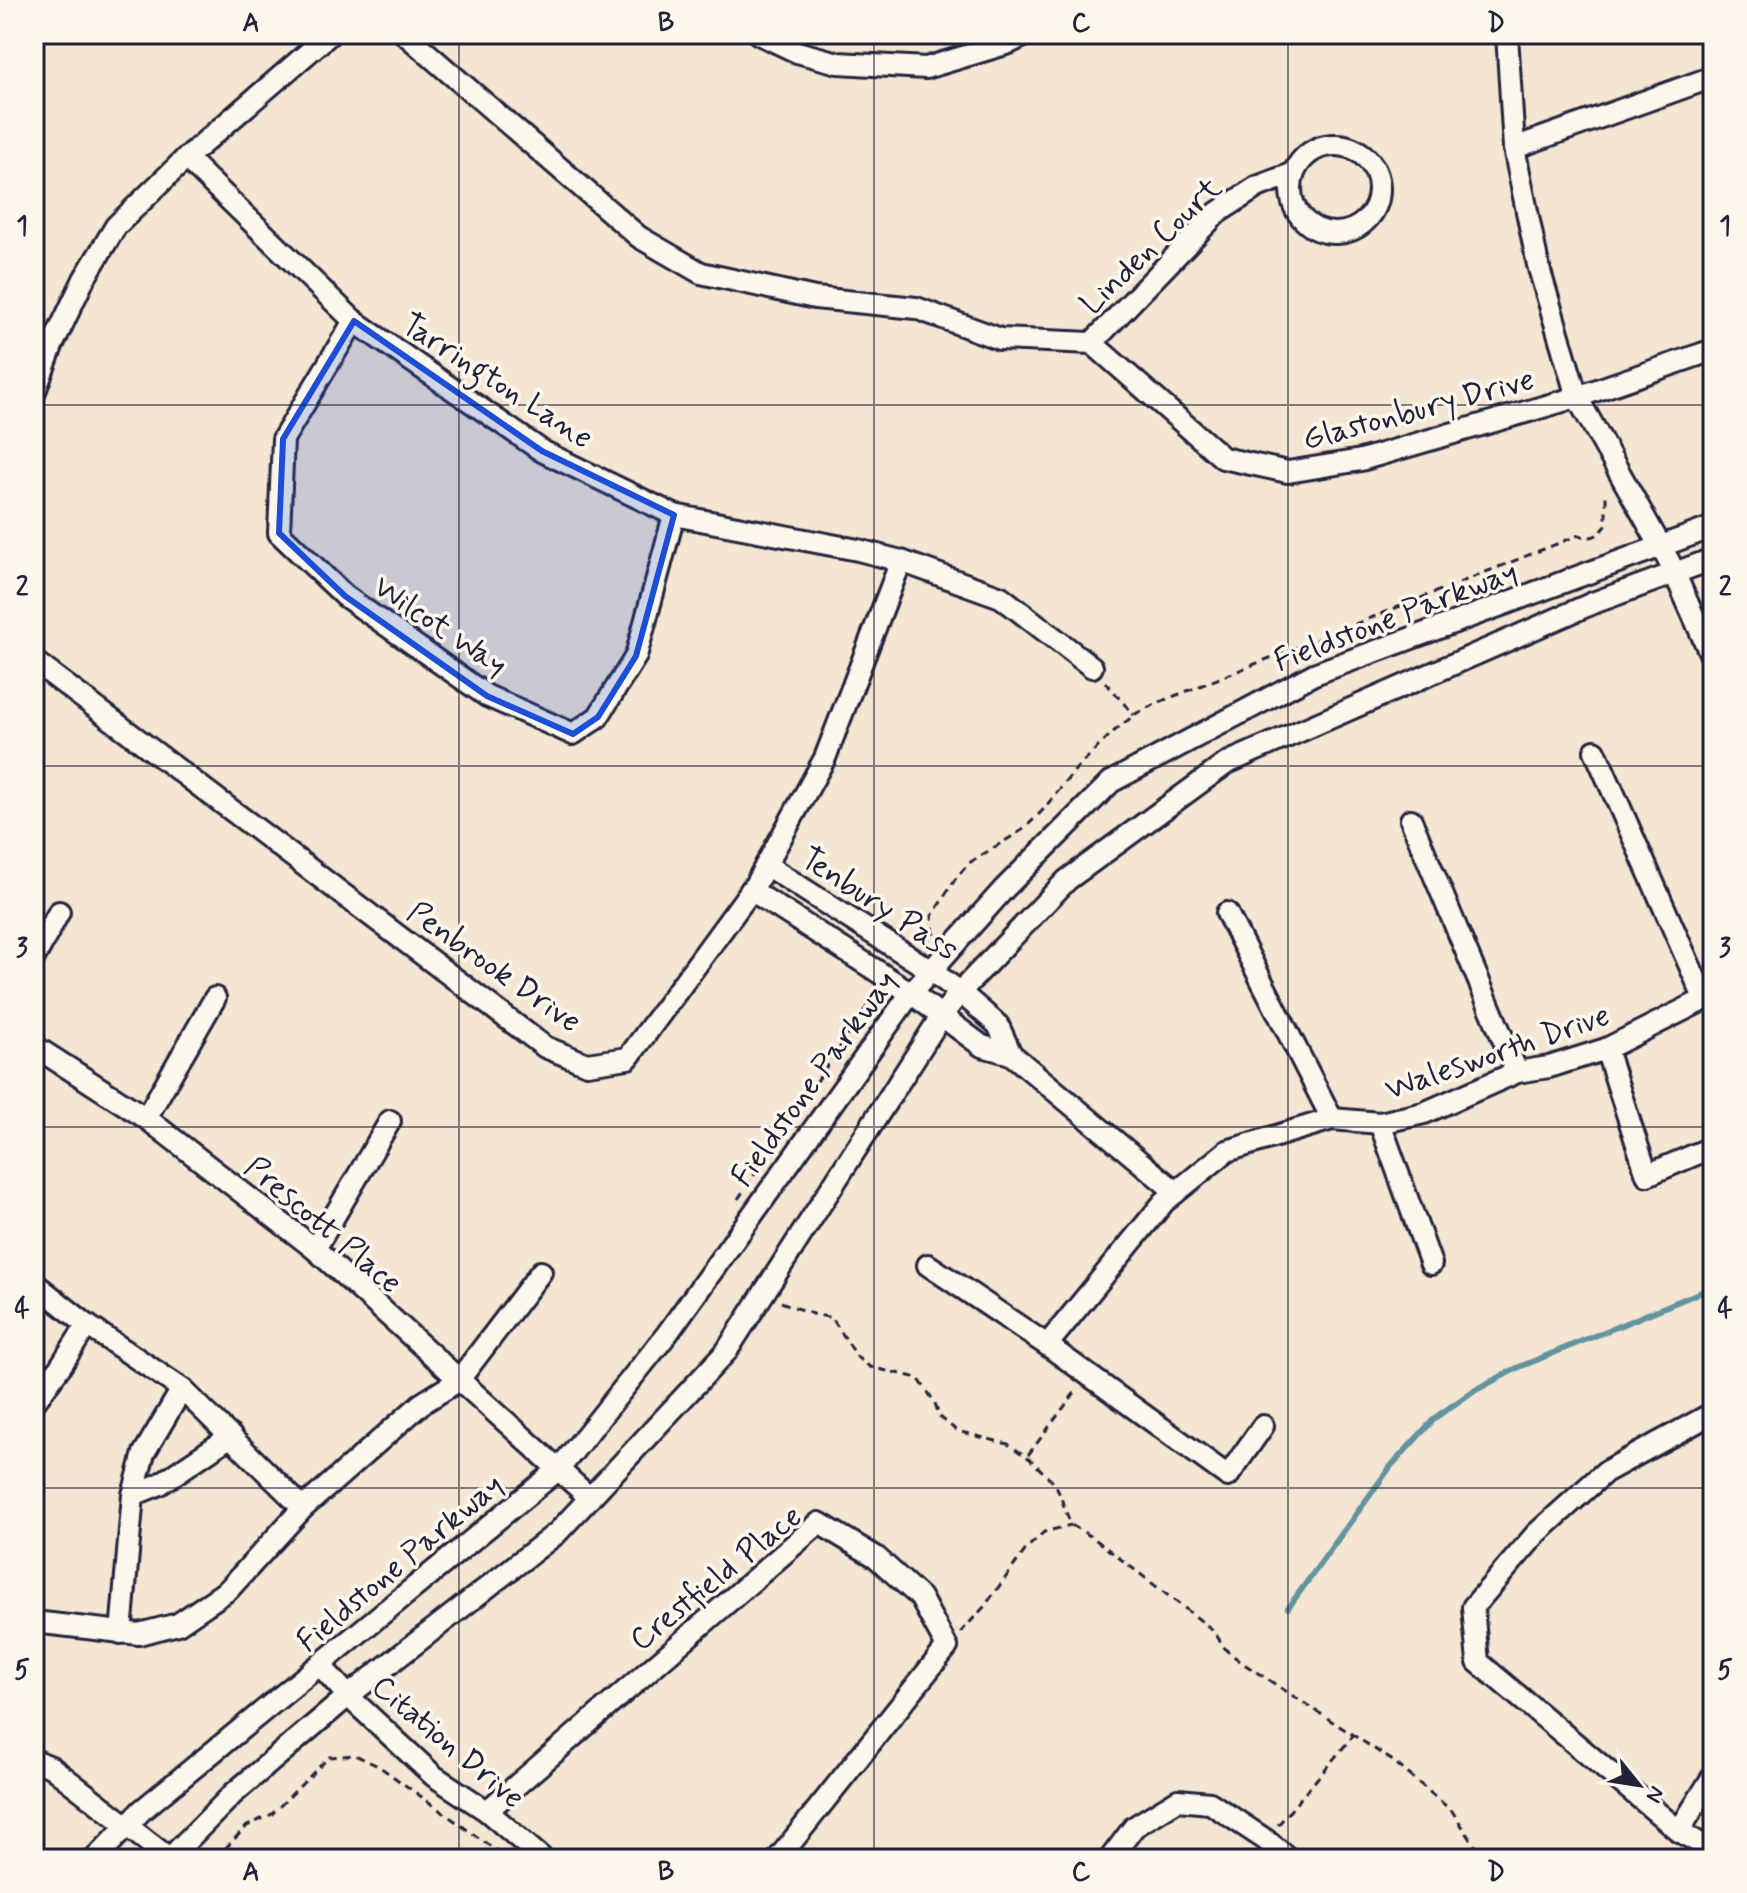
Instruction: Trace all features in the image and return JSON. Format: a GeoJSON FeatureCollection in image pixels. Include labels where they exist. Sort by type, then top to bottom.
{"type":"FeatureCollection","features":[{"type":"Feature","properties":{"kind":"street"},"geometry":{"type":"LineString","coordinates":[[34,394],[52,346],[84,279],[116,226],[186,158],[330,34]]}},
{"type":"Feature","properties":{"kind":"street"},"geometry":{"type":"LineString","coordinates":[[405,34],[639,237],[701,273],[815,298],[916,308],[1000,339],[1092,343]]}},
{"type":"Feature","properties":{"kind":"street"},"geometry":{"type":"LineString","coordinates":[[759,34],[797,52],[838,63],[926,68],[1009,43],[1027,34]]}},
{"type":"Feature","properties":{"kind":"street"},"geometry":{"type":"LineString","coordinates":[[1507,34],[1514,148],[1538,265],[1577,397],[1674,573],[1713,660]]}},
{"type":"Feature","properties":{"kind":"street"},"geometry":{"type":"LineString","coordinates":[[1514,148],[1713,77]]}},
{"type":"Feature","properties":{"kind":"street","name":"Linden Court"},"geometry":{"type":"LineString","coordinates":[[1092,343],[1217,213],[1257,187],[1294,173],[1301,160],[1312,151],[1340,145],[1354,148],[1366,157],[1375,168],[1379,182],[1375,210],[1366,222],[1354,230],[1339,234],[1324,232],[1299,216],[1291,188],[1294,173]]}},
{"type":"Feature","properties":{"kind":"street","name":"Tarrington Lane"},"geometry":{"type":"LineString","coordinates":[[186,158],[354,321],[542,451],[674,515],[858,550],[901,561],[1001,597],[1092,667]]}},
{"type":"Feature","properties":{"kind":"street","name":"Wilcot Way"},"geometry":{"type":"LineString","coordinates":[[354,321],[283,439],[279,533],[345,596],[487,696],[573,734],[598,717],[636,656],[674,515]]}},
{"type":"Feature","properties":{"kind":"street","name":"Glastonbury Drive"},"geometry":{"type":"LineString","coordinates":[[1092,343],[1223,458],[1288,472],[1361,460],[1577,397],[1713,350]]}},
{"type":"Feature","properties":{"kind":"street","name":"Fieldstone Parkway"},"geometry":{"type":"LineString","coordinates":[[95,1859],[142,1810],[559,1469],[667,1334],[911,993],[1004,889],[1111,782],[1314,674],[1713,527]]}},
{"type":"Feature","properties":{"kind":"street","name":"Fieldstone Parkway"},"geometry":{"type":"LineString","coordinates":[[170,1859],[234,1793],[348,1696],[557,1533],[726,1352],[942,1015],[960,992],[1067,880],[1227,763],[1593,603],[1713,559]]}},
{"type":"Feature","properties":{"kind":"street","name":"Penbrook Drive"},"geometry":{"type":"LineString","coordinates":[[34,661],[545,1047],[587,1064],[628,1058],[751,890],[825,758],[901,561]]}},
{"type":"Feature","properties":{"kind":"street"},"geometry":{"type":"LineString","coordinates":[[1595,751],[1709,997]]}},
{"type":"Feature","properties":{"kind":"street"},"geometry":{"type":"LineString","coordinates":[[1411,820],[1517,1072]]}},
{"type":"Feature","properties":{"kind":"street","name":"Tenbury Pass"},"geometry":{"type":"LineString","coordinates":[[766,865],[960,992],[998,1025],[1011,1054]]}},
{"type":"Feature","properties":{"kind":"street","name":"Tenbury Pass"},"geometry":{"type":"LineString","coordinates":[[751,890],[888,977],[982,1046],[1011,1054]]}},
{"type":"Feature","properties":{"kind":"street"},"geometry":{"type":"LineString","coordinates":[[34,958],[59,912]]}},
{"type":"Feature","properties":{"kind":"street"},"geometry":{"type":"LineString","coordinates":[[1227,913],[1332,1119]]}},
{"type":"Feature","properties":{"kind":"street","name":"Walesworth Drive"},"geometry":{"type":"LineString","coordinates":[[1047,1345],[1164,1202],[1227,1151],[1332,1119],[1380,1123],[1424,1113],[1517,1072],[1549,1067],[1606,1049],[1709,997]]}},
{"type":"Feature","properties":{"kind":"street"},"geometry":{"type":"LineString","coordinates":[[146,1118],[215,998]]}},
{"type":"Feature","properties":{"kind":"street","name":"Prescott Place"},"geometry":{"type":"LineString","coordinates":[[34,1046],[146,1118],[315,1249],[590,1498]]}},
{"type":"Feature","properties":{"kind":"street"},"geometry":{"type":"LineString","coordinates":[[1606,1049],[1647,1175],[1713,1147]]}},
{"type":"Feature","properties":{"kind":"street"},"geometry":{"type":"LineString","coordinates":[[1011,1054],[1176,1192]]}},
{"type":"Feature","properties":{"kind":"street"},"geometry":{"type":"LineString","coordinates":[[315,1249],[390,1121]]}},
{"type":"Feature","properties":{"kind":"street"},"geometry":{"type":"LineString","coordinates":[[1380,1123],[1431,1264]]}},
{"type":"Feature","properties":{"kind":"street"},"geometry":{"type":"LineString","coordinates":[[928,1265],[1047,1345],[1228,1476],[1263,1426]]}},
{"type":"Feature","properties":{"kind":"street"},"geometry":{"type":"LineString","coordinates":[[34,1622],[139,1634],[178,1624],[228,1590],[303,1508],[421,1404],[458,1381],[541,1272]]}},
{"type":"Feature","properties":{"kind":"street"},"geometry":{"type":"LineString","coordinates":[[34,1283],[87,1325],[182,1389],[303,1508]]}},
{"type":"Feature","properties":{"kind":"street"},"geometry":{"type":"LineString","coordinates":[[34,1403],[87,1325]]}},
{"type":"Feature","properties":{"kind":"street"},"geometry":{"type":"LineString","coordinates":[[121,1633],[133,1495],[144,1453],[182,1389]]}},
{"type":"Feature","properties":{"kind":"street"},"geometry":{"type":"LineString","coordinates":[[1713,1413],[1605,1472],[1536,1534],[1473,1607],[1478,1662],[1679,1831],[1713,1851]]}},
{"type":"Feature","properties":{"kind":"street"},"geometry":{"type":"LineString","coordinates":[[133,1495],[160,1484],[231,1436]]}},
{"type":"Feature","properties":{"kind":"street","name":"Crestfield Place"},"geometry":{"type":"LineString","coordinates":[[487,1811],[819,1523],[876,1557],[920,1597],[947,1647]]}},
{"type":"Feature","properties":{"kind":"street"},"geometry":{"type":"LineString","coordinates":[[778,1859],[947,1647]]}},
{"type":"Feature","properties":{"kind":"street","name":"Citation Drive"},"geometry":{"type":"LineString","coordinates":[[321,1666],[348,1696],[434,1776],[487,1811],[543,1859]]}},
{"type":"Feature","properties":{"kind":"street"},"geometry":{"type":"LineString","coordinates":[[34,1760],[51,1767],[170,1859]]}},
{"type":"Feature","properties":{"kind":"street"},"geometry":{"type":"LineString","coordinates":[[1679,1831],[1713,1776]]}},
{"type":"Feature","properties":{"kind":"street"},"geometry":{"type":"LineString","coordinates":[[1110,1859],[1134,1827],[1178,1800],[1210,1803],[1289,1859]]}},
{"type":"Feature","properties":{"kind":"path"},"geometry":{"type":"LineString","coordinates":[[905,954],[913,943],[929,941],[934,935],[932,916],[969,863],[1024,829],[1076,769],[1134,715],[1157,703],[1434,595],[1541,549],[1579,535],[1586,538],[1597,536],[1606,526],[1606,486]]}},
{"type":"Feature","properties":{"kind":"path"},"geometry":{"type":"LineString","coordinates":[[1092,667],[1134,715]]}},
{"type":"Feature","properties":{"kind":"path"},"geometry":{"type":"LineString","coordinates":[[738,1199],[823,1068],[888,977]]}},
{"type":"Feature","properties":{"kind":"path"},"geometry":{"type":"LineString","coordinates":[[779,1301],[832,1318],[858,1358],[870,1367],[918,1378],[934,1401],[940,1417],[957,1431],[1008,1444],[1027,1457],[1056,1485],[1071,1525],[1092,1537],[1213,1630],[1226,1650],[1241,1662],[1393,1761],[1452,1811],[1484,1859]]}},
{"type":"Feature","properties":{"kind":"path"},"geometry":{"type":"LineString","coordinates":[[1027,1457],[1088,1375]]}},
{"type":"Feature","properties":{"kind":"path"},"geometry":{"type":"LineString","coordinates":[[947,1647],[984,1607],[1027,1548],[1044,1532],[1071,1525]]}},
{"type":"Feature","properties":{"kind":"path"},"geometry":{"type":"LineString","coordinates":[[1266,1840],[1353,1736]]}},
{"type":"Feature","properties":{"kind":"path"},"geometry":{"type":"LineString","coordinates":[[215,1859],[247,1826],[272,1814],[329,1757],[355,1755],[380,1767],[508,1859]]}},
{"type":"Feature","properties":{"kind":"highlighted area"},"geometry":{"type":"Polygon","coordinates":[[[354,321],[542,451],[674,515],[636,656],[598,717],[573,734],[487,696],[345,596],[279,533],[283,439],[354,321]]]}},
{"type":"Feature","properties":{"kind":"waterway"},"geometry":{"type":"LineString","coordinates":[[1288,1608],[1391,1466],[1436,1417],[1472,1392],[1517,1368],[1713,1287]]}}]}
